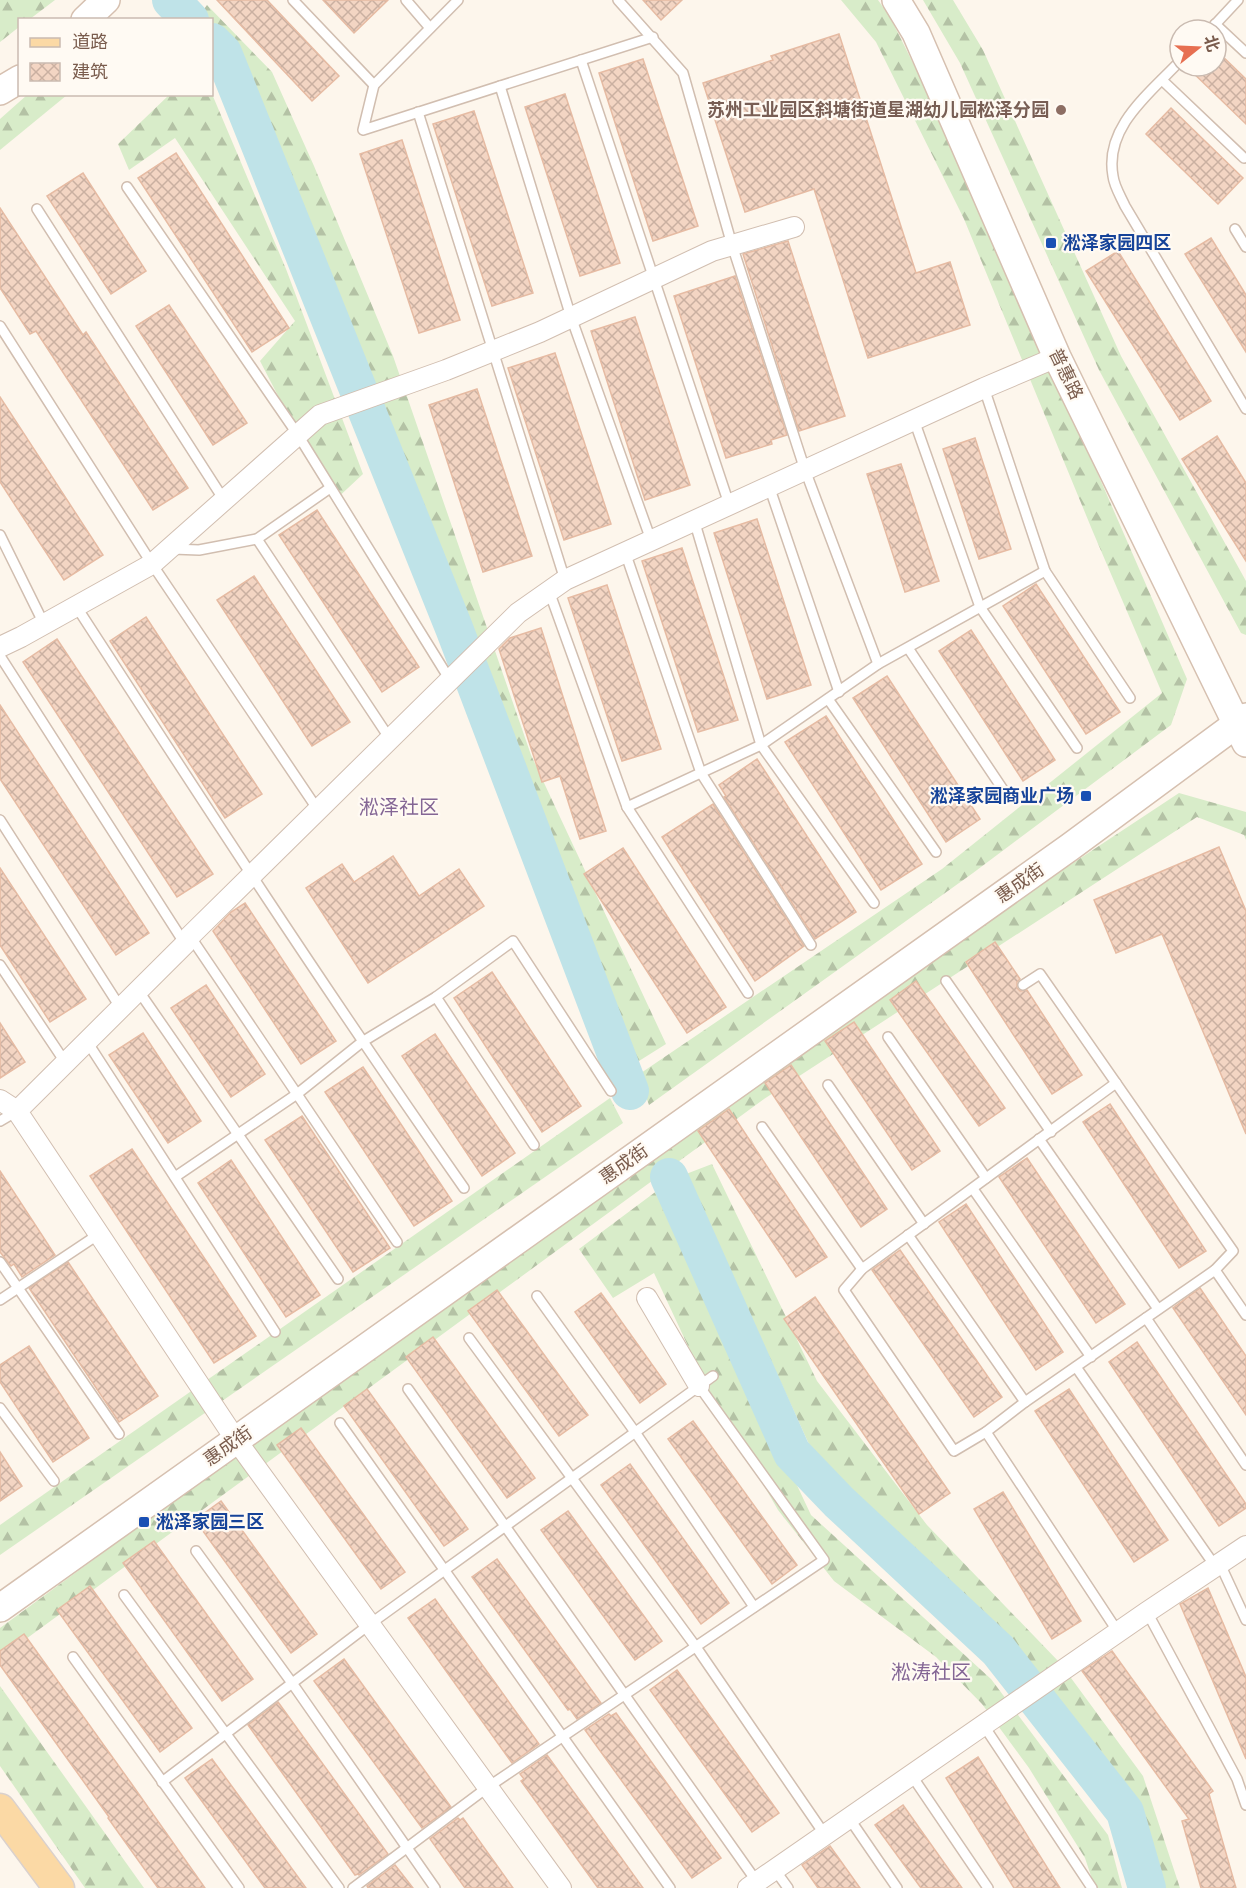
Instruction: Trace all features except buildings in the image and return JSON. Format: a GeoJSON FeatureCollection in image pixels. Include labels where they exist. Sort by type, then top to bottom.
{"type":"FeatureCollection","features":[{"type":"Feature","properties":{"kind":"main road"},"geometry":{"type":"LineString","coordinates":[[0,1809],[59,1888]]}},
{"type":"Feature","properties":{"kind":"street"},"geometry":{"type":"LineString","coordinates":[[87,18],[106,0]]}},
{"type":"Feature","properties":{"kind":"street","name":"普惠路"},"geometry":{"type":"LineString","coordinates":[[896,0],[916,33],[1058,357],[1243,727]]}},
{"type":"Feature","properties":{"kind":"street"},"geometry":{"type":"LineString","coordinates":[[0,92],[18,80]]}},
{"type":"Feature","properties":{"kind":"street"},"geometry":{"type":"LineString","coordinates":[[0,647],[152,564],[320,415],[494,351],[712,251],[794,227]]}},
{"type":"Feature","properties":{"kind":"street"},"geometry":{"type":"LineString","coordinates":[[17,1111],[518,613],[557,585],[625,552],[984,388],[1058,357]]}},
{"type":"Feature","properties":{"kind":"street","name":"惠成街"},"geometry":{"type":"LineString","coordinates":[[0,1608],[1243,727]]}},
{"type":"Feature","properties":{"kind":"street"},"geometry":{"type":"LineString","coordinates":[[0,1100],[17,1111],[236,1440],[561,1888]]}},
{"type":"Feature","properties":{"kind":"street"},"geometry":{"type":"LineString","coordinates":[[647,1298],[706,1381]]}},
{"type":"Feature","properties":{"kind":"street"},"geometry":{"type":"LineString","coordinates":[[753,1885],[1246,1546]]}},
{"type":"Feature","properties":{"kind":"lane"},"geometry":{"type":"LineString","coordinates":[[293,0],[374,85]]}},
{"type":"Feature","properties":{"kind":"lane"},"geometry":{"type":"LineString","coordinates":[[406,0],[430,28]]}},
{"type":"Feature","properties":{"kind":"lane"},"geometry":{"type":"LineString","coordinates":[[458,0],[374,85],[363,130],[653,37]]}},
{"type":"Feature","properties":{"kind":"lane"},"geometry":{"type":"LineString","coordinates":[[618,0],[683,73],[732,245],[805,470],[879,664]]}},
{"type":"Feature","properties":{"kind":"lane"},"geometry":{"type":"LineString","coordinates":[[1221,18],[1238,0]]}},
{"type":"Feature","properties":{"kind":"lane"},"geometry":{"type":"LineString","coordinates":[[1228,39],[1246,53]]}},
{"type":"Feature","properties":{"kind":"lane"},"geometry":{"type":"LineString","coordinates":[[581,60],[729,504]]}},
{"type":"Feature","properties":{"kind":"lane"},"geometry":{"type":"LineString","coordinates":[[1168,74],[1128,116],[1118,132],[1112,154],[1113,177],[1125,206],[1245,405]]}},
{"type":"Feature","properties":{"kind":"lane"},"geometry":{"type":"LineString","coordinates":[[1162,80],[1244,158]]}},
{"type":"Feature","properties":{"kind":"lane"},"geometry":{"type":"LineString","coordinates":[[500,86],[571,317],[651,540]]}},
{"type":"Feature","properties":{"kind":"lane"},"geometry":{"type":"LineString","coordinates":[[418,112],[494,351],[557,585],[627,807],[748,993]]}},
{"type":"Feature","properties":{"kind":"lane"},"geometry":{"type":"LineString","coordinates":[[127,187],[298,435],[450,680]]}},
{"type":"Feature","properties":{"kind":"lane"},"geometry":{"type":"LineString","coordinates":[[37,209],[224,500]]}},
{"type":"Feature","properties":{"kind":"lane"},"geometry":{"type":"LineString","coordinates":[[1235,229],[1246,248]]}},
{"type":"Feature","properties":{"kind":"lane"},"geometry":{"type":"LineString","coordinates":[[0,326],[152,564],[318,810]]}},
{"type":"Feature","properties":{"kind":"lane"},"geometry":{"type":"LineString","coordinates":[[984,388],[1045,571],[1130,698]]}},
{"type":"Feature","properties":{"kind":"lane"},"geometry":{"type":"LineString","coordinates":[[914,420],[980,607],[1077,748]]}},
{"type":"Feature","properties":{"kind":"lane"},"geometry":{"type":"LineString","coordinates":[[769,486],[839,692]]}},
{"type":"Feature","properties":{"kind":"lane"},"geometry":{"type":"LineString","coordinates":[[169,549],[199,550],[257,538],[330,488]]}},
{"type":"Feature","properties":{"kind":"lane"},"geometry":{"type":"LineString","coordinates":[[694,520],[761,745],[874,903]]}},
{"type":"Feature","properties":{"kind":"lane"},"geometry":{"type":"LineString","coordinates":[[0,535],[44,624]]}},
{"type":"Feature","properties":{"kind":"lane"},"geometry":{"type":"LineString","coordinates":[[257,538],[390,739]]}},
{"type":"Feature","properties":{"kind":"lane"},"geometry":{"type":"LineString","coordinates":[[625,552],[701,773],[812,945]]}},
{"type":"Feature","properties":{"kind":"lane"},"geometry":{"type":"LineString","coordinates":[[627,807],[761,745],[879,664],[1045,571]]}},
{"type":"Feature","properties":{"kind":"lane"},"geometry":{"type":"LineString","coordinates":[[76,606],[251,876],[362,1042],[464,1188]]}},
{"type":"Feature","properties":{"kind":"lane"},"geometry":{"type":"LineString","coordinates":[[908,648],[1006,794]]}},
{"type":"Feature","properties":{"kind":"lane"},"geometry":{"type":"LineString","coordinates":[[0,656],[187,940],[297,1094],[397,1242]]}},
{"type":"Feature","properties":{"kind":"lane"},"geometry":{"type":"LineString","coordinates":[[828,699],[936,852]]}},
{"type":"Feature","properties":{"kind":"lane"},"geometry":{"type":"LineString","coordinates":[[0,820],[120,1007]]}},
{"type":"Feature","properties":{"kind":"lane"},"geometry":{"type":"LineString","coordinates":[[175,1177],[297,1094],[362,1042],[436,997],[513,941],[610,1091]]}},
{"type":"Feature","properties":{"kind":"lane"},"geometry":{"type":"LineString","coordinates":[[0,965],[65,1062]]}},
{"type":"Feature","properties":{"kind":"lane"},"geometry":{"type":"LineString","coordinates":[[1023,985],[1040,974],[1116,1083],[1233,1251],[1215,1270],[1025,1402],[986,1432],[954,1451],[844,1290],[862,1269],[1116,1083]]}},
{"type":"Feature","properties":{"kind":"lane"},"geometry":{"type":"LineString","coordinates":[[946,981],[1050,1132]]}},
{"type":"Feature","properties":{"kind":"lane"},"geometry":{"type":"LineString","coordinates":[[138,990],[338,1279]]}},
{"type":"Feature","properties":{"kind":"lane"},"geometry":{"type":"LineString","coordinates":[[436,997],[534,1145]]}},
{"type":"Feature","properties":{"kind":"lane"},"geometry":{"type":"LineString","coordinates":[[888,1037],[986,1178]]}},
{"type":"Feature","properties":{"kind":"lane"},"geometry":{"type":"LineString","coordinates":[[86,1040],[275,1332]]}},
{"type":"Feature","properties":{"kind":"lane"},"geometry":{"type":"LineString","coordinates":[[828,1084],[924,1224]]}},
{"type":"Feature","properties":{"kind":"lane"},"geometry":{"type":"LineString","coordinates":[[0,1121],[17,1111]]}},
{"type":"Feature","properties":{"kind":"lane"},"geometry":{"type":"LineString","coordinates":[[762,1126],[862,1269]]}},
{"type":"Feature","properties":{"kind":"lane"},"geometry":{"type":"LineString","coordinates":[[1040,1139],[1158,1310]]}},
{"type":"Feature","properties":{"kind":"lane"},"geometry":{"type":"LineString","coordinates":[[973,1189],[1091,1357]]}},
{"type":"Feature","properties":{"kind":"lane"},"geometry":{"type":"LineString","coordinates":[[0,1300],[99,1234]]}},
{"type":"Feature","properties":{"kind":"lane"},"geometry":{"type":"LineString","coordinates":[[909,1235],[1025,1402]]}},
{"type":"Feature","properties":{"kind":"lane"},"geometry":{"type":"LineString","coordinates":[[0,1262],[119,1434]]}},
{"type":"Feature","properties":{"kind":"lane"},"geometry":{"type":"LineString","coordinates":[[1215,1270],[1246,1315]]}},
{"type":"Feature","properties":{"kind":"lane"},"geometry":{"type":"LineString","coordinates":[[537,1296],[635,1432],[754,1607]]}},
{"type":"Feature","properties":{"kind":"lane"},"geometry":{"type":"LineString","coordinates":[[1146,1318],[1246,1465]]}},
{"type":"Feature","properties":{"kind":"lane"},"geometry":{"type":"LineString","coordinates":[[469,1338],[696,1647],[825,1835]]}},
{"type":"Feature","properties":{"kind":"lane"},"geometry":{"type":"LineString","coordinates":[[1076,1367],[1218,1565],[1246,1620]]}},
{"type":"Feature","properties":{"kind":"lane"},"geometry":{"type":"LineString","coordinates":[[162,1782],[370,1624],[706,1381],[824,1560],[488,1787],[353,1888]]}},
{"type":"Feature","properties":{"kind":"lane"},"geometry":{"type":"LineString","coordinates":[[408,1389],[625,1695],[753,1885]]}},
{"type":"Feature","properties":{"kind":"lane"},"geometry":{"type":"LineString","coordinates":[[0,1408],[54,1481]]}},
{"type":"Feature","properties":{"kind":"lane"},"geometry":{"type":"LineString","coordinates":[[340,1423],[670,1888]]}},
{"type":"Feature","properties":{"kind":"lane"},"geometry":{"type":"LineString","coordinates":[[986,1432],[1118,1632]]}},
{"type":"Feature","properties":{"kind":"lane"},"geometry":{"type":"LineString","coordinates":[[196,1551],[292,1683],[435,1888]]}},
{"type":"Feature","properties":{"kind":"lane"},"geometry":{"type":"LineString","coordinates":[[124,1595],[339,1888]]}},
{"type":"Feature","properties":{"kind":"lane"},"geometry":{"type":"LineString","coordinates":[[1147,1612],[1237,1779],[1246,1804]]}},
{"type":"Feature","properties":{"kind":"lane"},"geometry":{"type":"LineString","coordinates":[[73,1657],[239,1888]]}},
{"type":"Feature","properties":{"kind":"lane"},"geometry":{"type":"LineString","coordinates":[[984,1726],[1092,1888]]}},
{"type":"Feature","properties":{"kind":"lane"},"geometry":{"type":"LineString","coordinates":[[912,1776],[988,1888]]}},
{"type":"Feature","properties":{"kind":"lane"},"geometry":{"type":"LineString","coordinates":[[849,1818],[897,1888]]}},
{"type":"Feature","properties":{"kind":"lane"},"geometry":{"type":"LineString","coordinates":[[775,1870],[788,1888]]}},
{"type":"Feature","properties":{"kind":"green space"},"geometry":{"type":"Polygon","coordinates":[[[0,0],[55,0],[31,18],[18,18],[18,28],[0,42],[0,0]]]}},
{"type":"Feature","properties":{"kind":"green space"},"geometry":{"type":"Polygon","coordinates":[[[841,0],[878,0],[890,17],[960,157],[1187,679],[1171,725],[973,873],[649,1105],[638,1075],[942,869],[1162,693],[964,219],[876,42],[841,0]]]}},
{"type":"Feature","properties":{"kind":"green space"},"geometry":{"type":"Polygon","coordinates":[[[923,0],[953,0],[983,50],[1121,356],[1246,581],[1246,635],[1241,633],[1099,370],[960,63],[923,0]]]}},
{"type":"Feature","properties":{"kind":"green space"},"geometry":{"type":"Polygon","coordinates":[[[207,5],[272,72],[393,356],[531,755],[666,1044],[631,1066],[443,589],[291,223],[233,74],[213,51],[213,18],[197,18],[207,5]]]}},
{"type":"Feature","properties":{"kind":"green space"},"geometry":{"type":"Polygon","coordinates":[[[26,96],[66,96],[0,150],[0,119],[26,96]]]}},
{"type":"Feature","properties":{"kind":"green space"},"geometry":{"type":"Polygon","coordinates":[[[168,96],[213,96],[286,269],[363,474],[333,502],[260,361],[295,321],[175,138],[129,170],[118,144],[168,96]]]}},
{"type":"Feature","properties":{"kind":"green space"},"geometry":{"type":"Polygon","coordinates":[[[1179,793],[1246,812],[1246,840],[1244,835],[1197,817],[764,1099],[0,1658],[0,1628],[780,1057],[1179,793]]]}},
{"type":"Feature","properties":{"kind":"green space"},"geometry":{"type":"Polygon","coordinates":[[[610,1098],[623,1123],[0,1555],[0,1525],[610,1098]]]}},
{"type":"Feature","properties":{"kind":"green space"},"geometry":{"type":"Polygon","coordinates":[[[712,1164],[817,1381],[927,1525],[1060,1663],[1143,1776],[1180,1888],[1158,1888],[1136,1815],[1023,1661],[828,1486],[686,1174],[712,1164]]]}},
{"type":"Feature","properties":{"kind":"green space"},"geometry":{"type":"Polygon","coordinates":[[[658,1190],[811,1515],[991,1679],[1108,1835],[1122,1888],[1095,1888],[1085,1858],[1029,1768],[982,1704],[936,1657],[834,1581],[778,1510],[708,1389],[654,1273],[613,1298],[579,1249],[658,1190]]]}},
{"type":"Feature","properties":{"kind":"green space"},"geometry":{"type":"Polygon","coordinates":[[[0,1686],[144,1888],[85,1888],[0,1766],[0,1686]]]}},
{"type":"Feature","properties":{"kind":"waterway"},"geometry":{"type":"LineString","coordinates":[[171,0],[188,18]]}},
{"type":"Feature","properties":{"kind":"waterway"},"geometry":{"type":"LineString","coordinates":[[213,43],[223,53],[454,628],[630,1091]]}},
{"type":"Feature","properties":{"kind":"waterway"},"geometry":{"type":"LineString","coordinates":[[669,1177],[792,1453],[839,1502],[998,1650],[1125,1812],[1147,1888]]}},
{"type":"Feature","properties":{"kind":"place","name":"苏州工业园区斜塘街道星湖幼儿园松泽分园"},"geometry":{"type":"Point","coordinates":[1061,110]}},
{"type":"Feature","properties":{"kind":"place","name":"淞泽家园四区"},"geometry":{"type":"Point","coordinates":[1051,243]}},
{"type":"Feature","properties":{"kind":"place","name":"淞泽家园商业广场"},"geometry":{"type":"Point","coordinates":[1086,796]}},
{"type":"Feature","properties":{"kind":"place","name":"淞泽家园三区"},"geometry":{"type":"Point","coordinates":[144,1522]}},
{"type":"Feature","properties":{"kind":"district","name":"淞泽社区"},"geometry":{"type":"Point","coordinates":[399,807]}},
{"type":"Feature","properties":{"kind":"district","name":"淞涛社区"},"geometry":{"type":"Point","coordinates":[931,1672]}}]}
